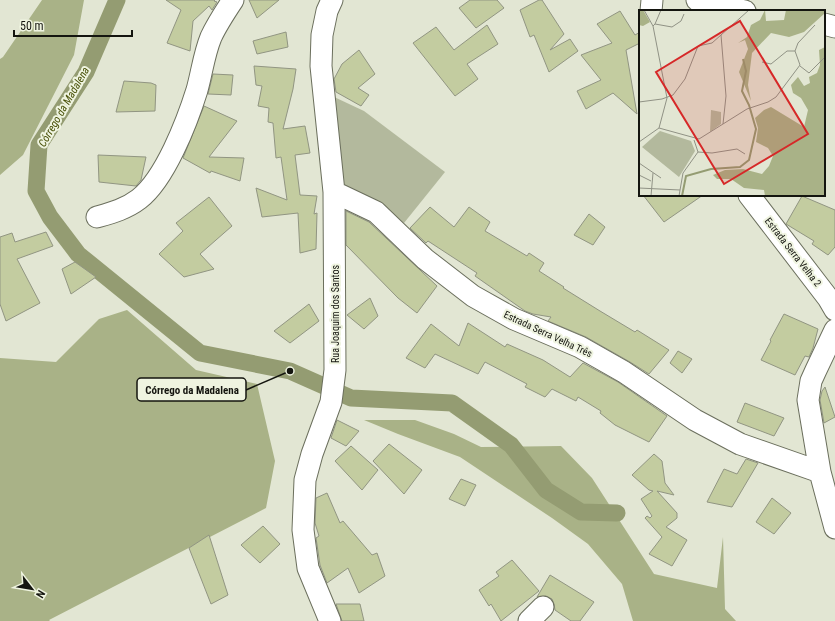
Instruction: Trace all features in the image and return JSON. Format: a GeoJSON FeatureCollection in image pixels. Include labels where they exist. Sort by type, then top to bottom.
{"type":"FeatureCollection","features":[{"type":"Feature","properties":{"kind":"street"},"geometry":{"type":"LineString","coordinates":[[97,217],[120,210],[138,200],[153,186],[169,159],[188,115],[211,38],[222,16],[233,0]]}},
{"type":"Feature","properties":{"kind":"street","name":"Rua Joaquim dos Santos"},"geometry":{"type":"LineString","coordinates":[[330,621],[308,568],[303,524],[305,480],[312,454],[331,402],[335,370],[334,192],[321,66],[322,35],[327,11],[332,0]]}},
{"type":"Feature","properties":{"kind":"street"},"geometry":{"type":"LineString","coordinates":[[651,10],[652,0]]}},
{"type":"Feature","properties":{"kind":"street"},"geometry":{"type":"LineString","coordinates":[[697,0],[700,2],[740,10]]}},
{"type":"Feature","properties":{"kind":"street"},"geometry":{"type":"LineString","coordinates":[[825,24],[835,27]]}},
{"type":"Feature","properties":{"kind":"street","name":"Estrada Serra Velha Três"},"geometry":{"type":"LineString","coordinates":[[334,192],[376,212],[425,259],[473,296],[514,319],[580,347],[624,372],[695,420],[740,444],[820,472]]}},
{"type":"Feature","properties":{"kind":"street","name":"Estrada Serra Velha 2"},"geometry":{"type":"LineString","coordinates":[[750,196],[832,303],[835,310]]}},
{"type":"Feature","properties":{"kind":"street"},"geometry":{"type":"LineString","coordinates":[[835,330],[816,370],[808,400],[820,472],[835,528]]}},
{"type":"Feature","properties":{"kind":"green space"},"geometry":{"type":"Polygon","coordinates":[[[42,0],[84,0],[74,55],[23,155],[0,175],[0,59],[3,57],[42,0]]]}},
{"type":"Feature","properties":{"kind":"green space"},"geometry":{"type":"Polygon","coordinates":[[[332,96],[364,111],[445,172],[404,223],[340,182],[332,96]]]}},
{"type":"Feature","properties":{"kind":"green space"},"geometry":{"type":"Polygon","coordinates":[[[127,310],[196,370],[257,384],[275,461],[266,508],[49,620],[50,621],[0,621],[0,358],[56,362],[99,319],[127,310]]]}},
{"type":"Feature","properties":{"kind":"green space"},"geometry":{"type":"Polygon","coordinates":[[[364,420],[415,420],[454,434],[481,447],[561,446],[592,478],[654,574],[717,588],[723,537],[725,609],[736,621],[633,621],[622,584],[588,544],[552,518],[460,457],[364,420]]]}},
{"type":"Feature","properties":{"kind":"building"},"geometry":{"type":"Polygon","coordinates":[[[166,0],[215,0],[214,1],[217,2],[212,10],[209,6],[193,21],[190,51],[167,43],[181,10],[166,0]]]}},
{"type":"Feature","properties":{"kind":"building"},"geometry":{"type":"Polygon","coordinates":[[[249,0],[279,0],[257,18],[249,0]]]}},
{"type":"Feature","properties":{"kind":"building"},"geometry":{"type":"Polygon","coordinates":[[[470,0],[497,0],[504,8],[476,28],[459,8],[470,0]]]}},
{"type":"Feature","properties":{"kind":"building"},"geometry":{"type":"Polygon","coordinates":[[[539,0],[542,0],[564,34],[550,50],[570,39],[578,51],[549,72],[534,35],[530,37],[520,10],[539,0]]]}},
{"type":"Feature","properties":{"kind":"building"},"geometry":{"type":"Polygon","coordinates":[[[620,11],[635,35],[639,33],[639,44],[626,50],[637,114],[613,93],[586,109],[577,91],[601,80],[581,55],[612,43],[597,24],[620,11]]]}},
{"type":"Feature","properties":{"kind":"building"},"geometry":{"type":"Polygon","coordinates":[[[487,25],[498,44],[467,64],[478,79],[455,96],[413,43],[436,27],[454,50],[487,25]]]}},
{"type":"Feature","properties":{"kind":"building"},"geometry":{"type":"Polygon","coordinates":[[[286,32],[288,47],[257,54],[253,41],[286,32]]]}},
{"type":"Feature","properties":{"kind":"building"},"geometry":{"type":"Polygon","coordinates":[[[359,50],[375,74],[358,88],[369,95],[361,106],[336,92],[334,79],[342,64],[359,50]]]}},
{"type":"Feature","properties":{"kind":"building"},"geometry":{"type":"Polygon","coordinates":[[[254,66],[296,69],[293,89],[283,129],[305,126],[310,153],[295,155],[300,195],[317,196],[314,214],[317,213],[316,249],[300,253],[298,213],[262,217],[256,188],[287,200],[281,157],[276,158],[273,123],[268,122],[269,108],[258,106],[262,86],[256,85],[254,66]]]}},
{"type":"Feature","properties":{"kind":"building"},"geometry":{"type":"Polygon","coordinates":[[[213,74],[233,75],[231,95],[208,94],[213,74]]]}},
{"type":"Feature","properties":{"kind":"building"},"geometry":{"type":"Polygon","coordinates":[[[124,81],[151,83],[156,85],[155,111],[116,112],[124,81]]]}},
{"type":"Feature","properties":{"kind":"building"},"geometry":{"type":"Polygon","coordinates":[[[204,106],[237,121],[209,157],[244,158],[240,181],[211,171],[210,173],[183,158],[204,106]]]}},
{"type":"Feature","properties":{"kind":"building"},"geometry":{"type":"Polygon","coordinates":[[[98,155],[146,157],[141,180],[136,186],[99,182],[98,155]]]}},
{"type":"Feature","properties":{"kind":"building"},"geometry":{"type":"Polygon","coordinates":[[[644,196],[702,196],[664,222],[644,196]]]}},
{"type":"Feature","properties":{"kind":"building"},"geometry":{"type":"Polygon","coordinates":[[[802,196],[835,210],[835,247],[828,255],[812,244],[814,241],[786,224],[802,196]]]}},
{"type":"Feature","properties":{"kind":"building"},"geometry":{"type":"Polygon","coordinates":[[[209,197],[232,226],[200,254],[214,269],[184,277],[159,254],[183,231],[176,223],[209,197]]]}},
{"type":"Feature","properties":{"kind":"building"},"geometry":{"type":"Polygon","coordinates":[[[430,207],[454,227],[469,207],[490,222],[485,231],[527,256],[529,253],[544,263],[539,271],[600,311],[635,332],[637,330],[669,350],[649,374],[586,337],[548,321],[551,317],[525,311],[475,276],[477,273],[428,241],[426,243],[410,228],[430,207]]]}},
{"type":"Feature","properties":{"kind":"building"},"geometry":{"type":"Polygon","coordinates":[[[346,211],[369,222],[437,286],[417,313],[398,298],[346,245],[346,211]]]}},
{"type":"Feature","properties":{"kind":"building"},"geometry":{"type":"Polygon","coordinates":[[[589,214],[605,227],[593,245],[574,235],[589,214]]]}},
{"type":"Feature","properties":{"kind":"building"},"geometry":{"type":"Polygon","coordinates":[[[46,232],[53,246],[17,259],[40,303],[6,321],[0,304],[0,237],[12,233],[15,242],[46,232]]]}},
{"type":"Feature","properties":{"kind":"building"},"geometry":{"type":"Polygon","coordinates":[[[75,262],[96,277],[71,294],[62,269],[75,262]]]}},
{"type":"Feature","properties":{"kind":"building"},"geometry":{"type":"Polygon","coordinates":[[[370,298],[378,316],[364,329],[347,315],[370,298]]]}},
{"type":"Feature","properties":{"kind":"building"},"geometry":{"type":"Polygon","coordinates":[[[309,304],[319,321],[290,343],[274,331],[309,304]]]}},
{"type":"Feature","properties":{"kind":"building"},"geometry":{"type":"Polygon","coordinates":[[[784,314],[818,329],[809,357],[805,356],[795,375],[761,360],[784,314]]]}},
{"type":"Feature","properties":{"kind":"building"},"geometry":{"type":"Polygon","coordinates":[[[468,323],[505,347],[507,344],[543,360],[570,377],[583,363],[618,382],[667,416],[649,442],[615,425],[600,413],[601,411],[578,397],[576,401],[552,389],[545,397],[525,387],[527,384],[485,362],[478,374],[435,354],[425,368],[406,358],[431,324],[459,346],[468,323]]]}},
{"type":"Feature","properties":{"kind":"building"},"geometry":{"type":"Polygon","coordinates":[[[678,351],[692,359],[682,373],[670,363],[678,351]]]}},
{"type":"Feature","properties":{"kind":"building"},"geometry":{"type":"Polygon","coordinates":[[[825,387],[835,417],[824,423],[820,400],[822,391],[825,387]]]}},
{"type":"Feature","properties":{"kind":"building"},"geometry":{"type":"Polygon","coordinates":[[[745,403],[784,418],[774,436],[737,422],[745,403]]]}},
{"type":"Feature","properties":{"kind":"building"},"geometry":{"type":"Polygon","coordinates":[[[337,420],[359,431],[346,446],[331,438],[337,420]]]}},
{"type":"Feature","properties":{"kind":"building"},"geometry":{"type":"Polygon","coordinates":[[[389,444],[422,470],[404,494],[373,461],[389,444]]]}},
{"type":"Feature","properties":{"kind":"building"},"geometry":{"type":"Polygon","coordinates":[[[351,446],[378,470],[362,490],[335,461],[351,446]]]}},
{"type":"Feature","properties":{"kind":"building"},"geometry":{"type":"Polygon","coordinates":[[[654,454],[662,461],[665,483],[674,495],[657,491],[677,513],[677,518],[666,527],[687,540],[672,566],[649,554],[662,537],[645,518],[647,516],[650,518],[652,516],[641,499],[653,491],[649,490],[632,475],[654,454]]]}},
{"type":"Feature","properties":{"kind":"building"},"geometry":{"type":"Polygon","coordinates":[[[746,459],[758,463],[732,507],[707,502],[724,469],[737,474],[746,459]]]}},
{"type":"Feature","properties":{"kind":"building"},"geometry":{"type":"Polygon","coordinates":[[[461,479],[476,485],[465,506],[449,499],[461,479]]]}},
{"type":"Feature","properties":{"kind":"building"},"geometry":{"type":"Polygon","coordinates":[[[327,493],[340,523],[343,521],[372,555],[377,553],[385,576],[359,593],[348,568],[327,583],[320,565],[316,538],[319,536],[315,523],[316,498],[327,493]]]}},
{"type":"Feature","properties":{"kind":"building"},"geometry":{"type":"Polygon","coordinates":[[[772,498],[791,513],[774,534],[756,522],[772,498]]]}},
{"type":"Feature","properties":{"kind":"building"},"geometry":{"type":"Polygon","coordinates":[[[263,526],[280,544],[260,563],[241,545],[263,526]]]}},
{"type":"Feature","properties":{"kind":"building"},"geometry":{"type":"Polygon","coordinates":[[[209,535],[228,595],[211,604],[189,548],[209,535]]]}},
{"type":"Feature","properties":{"kind":"building"},"geometry":{"type":"Polygon","coordinates":[[[512,560],[539,591],[501,621],[491,604],[489,606],[479,590],[499,576],[496,572],[512,560]]]}},
{"type":"Feature","properties":{"kind":"building"},"geometry":{"type":"Polygon","coordinates":[[[550,575],[594,602],[580,621],[571,621],[555,610],[552,599],[546,596],[537,597],[550,575]]]}},
{"type":"Feature","properties":{"kind":"building"},"geometry":{"type":"Polygon","coordinates":[[[336,604],[360,604],[364,621],[342,621],[336,604]]]}},
{"type":"Feature","properties":{"kind":"waterway","name":"Córrego da Madalena"},"geometry":{"type":"LineString","coordinates":[[117,0],[86,72],[39,145],[36,191],[50,217],[78,254],[200,353],[290,371],[351,398],[452,403],[511,445],[546,490],[581,512],[617,513]]}},
{"type":"Feature","properties":{"kind":"place","name":"Córrego da Madalena"},"geometry":{"type":"Point","coordinates":[290,371]}}]}
